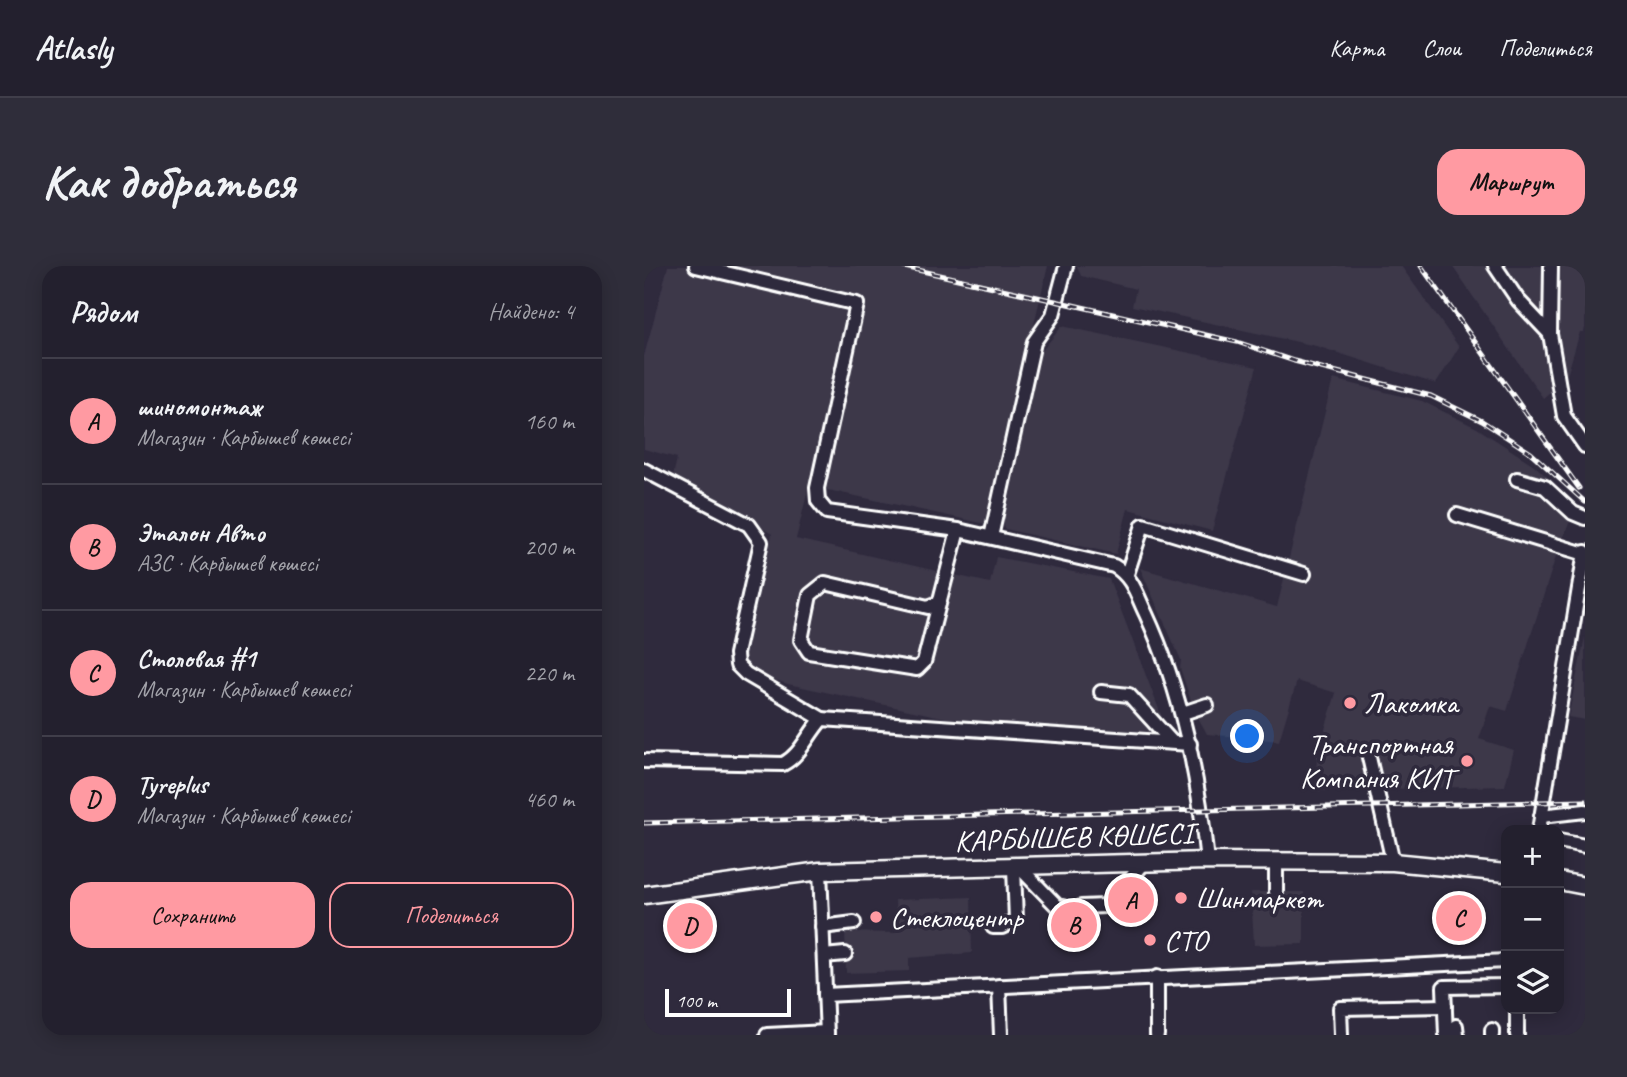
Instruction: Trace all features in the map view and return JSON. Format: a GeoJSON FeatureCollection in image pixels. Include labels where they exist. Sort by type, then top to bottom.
{"type":"FeatureCollection","features":[{"type":"Feature","properties":{"kind":"main road","name":"КАРБЫШЕВ КӨШЕСІ"},"geometry":{"type":"LineString","coordinates":[[644,895],[820,871],[1276,860],[1393,862],[1501,873]]}},
{"type":"Feature","properties":{"kind":"main road"},"geometry":{"type":"LineString","coordinates":[[1564,882],[1585,886]]}},
{"type":"Feature","properties":{"kind":"street"},"geometry":{"type":"LineString","coordinates":[[696,266],[857,304],[817,488],[818,501],[827,512],[958,530],[1114,566],[1127,574],[1155,633],[1183,713],[1207,861]]}},
{"type":"Feature","properties":{"kind":"street"},"geometry":{"type":"LineString","coordinates":[[991,537],[1034,342],[1053,315],[1066,266]]}},
{"type":"Feature","properties":{"kind":"street"},"geometry":{"type":"LineString","coordinates":[[1495,266],[1518,300],[1550,334]]}},
{"type":"Feature","properties":{"kind":"street"},"geometry":{"type":"LineString","coordinates":[[1551,266],[1550,334],[1564,416],[1585,446]]}},
{"type":"Feature","properties":{"kind":"street"},"geometry":{"type":"LineString","coordinates":[[644,470],[749,525],[761,542],[736,654],[737,665],[746,674],[822,719],[1190,744]]}},
{"type":"Feature","properties":{"kind":"street"},"geometry":{"type":"LineString","coordinates":[[1517,479],[1545,487],[1573,513],[1585,518]]}},
{"type":"Feature","properties":{"kind":"street"},"geometry":{"type":"LineString","coordinates":[[1457,515],[1585,553],[1540,825]]}},
{"type":"Feature","properties":{"kind":"street"},"geometry":{"type":"LineString","coordinates":[[1127,574],[1143,525],[1304,574]]}},
{"type":"Feature","properties":{"kind":"street"},"geometry":{"type":"LineString","coordinates":[[939,603],[928,607],[825,583],[810,595],[801,640],[809,652],[917,669],[924,663],[958,530]]}},
{"type":"Feature","properties":{"kind":"street"},"geometry":{"type":"LineString","coordinates":[[1101,692],[1129,695],[1172,742]]}},
{"type":"Feature","properties":{"kind":"street"},"geometry":{"type":"LineString","coordinates":[[1183,713],[1206,705]]}},
{"type":"Feature","properties":{"kind":"street"},"geometry":{"type":"LineString","coordinates":[[644,761],[783,764],[795,758],[822,719]]}},
{"type":"Feature","properties":{"kind":"street"},"geometry":{"type":"LineString","coordinates":[[1368,753],[1393,862]]}},
{"type":"Feature","properties":{"kind":"street"},"geometry":{"type":"LineString","coordinates":[[1541,816],[1585,811]]}},
{"type":"Feature","properties":{"kind":"street"},"geometry":{"type":"LineString","coordinates":[[1564,842],[1585,846]]}},
{"type":"Feature","properties":{"kind":"street"},"geometry":{"type":"LineString","coordinates":[[1276,860],[1276,892]]}},
{"type":"Feature","properties":{"kind":"street"},"geometry":{"type":"LineString","coordinates":[[1081,907],[1106,906],[1144,863]]}},
{"type":"Feature","properties":{"kind":"street"},"geometry":{"type":"LineString","coordinates":[[1016,868],[1058,907],[1063,907]]}},
{"type":"Feature","properties":{"kind":"street"},"geometry":{"type":"LineString","coordinates":[[993,927],[1003,927],[1016,920],[1016,868]]}},
{"type":"Feature","properties":{"kind":"street"},"geometry":{"type":"LineString","coordinates":[[767,1035],[827,1034],[820,871]]}},
{"type":"Feature","properties":{"kind":"street"},"geometry":{"type":"LineString","coordinates":[[822,927],[854,923]]}},
{"type":"Feature","properties":{"kind":"street"},"geometry":{"type":"LineString","coordinates":[[824,956],[845,954]]}},
{"type":"Feature","properties":{"kind":"street"},"geometry":{"type":"LineString","coordinates":[[825,995],[1501,961]]}},
{"type":"Feature","properties":{"kind":"street"},"geometry":{"type":"LineString","coordinates":[[1157,977],[1157,1035]]}},
{"type":"Feature","properties":{"kind":"street"},"geometry":{"type":"LineString","coordinates":[[999,986],[1001,1035]]}},
{"type":"Feature","properties":{"kind":"street"},"geometry":{"type":"LineString","coordinates":[[1446,1035],[1444,987],[1501,986]]}},
{"type":"Feature","properties":{"kind":"street"},"geometry":{"type":"LineString","coordinates":[[1340,1035],[1340,1008],[1445,1006]]}},
{"type":"Feature","properties":{"kind":"street"},"geometry":{"type":"LineString","coordinates":[[1517,1014],[1517,1035]]}},
{"type":"Feature","properties":{"kind":"shaded area"},"geometry":{"type":"Polygon","coordinates":[[[668,266],[1048,266],[986,524],[809,486],[796,539],[990,583],[996,557],[1109,579],[1165,725],[1153,732],[955,720],[788,684],[742,670],[772,534],[673,476],[677,458],[644,449],[644,356],[668,266]]]}},
{"type":"Feature","properties":{"kind":"shaded area"},"geometry":{"type":"Polygon","coordinates":[[[1077,266],[1401,266],[1459,347],[1436,384],[1316,346],[1132,306],[1136,289],[1081,276],[1077,266]]]}},
{"type":"Feature","properties":{"kind":"shaded area"},"geometry":{"type":"Polygon","coordinates":[[[1452,266],[1585,266],[1585,328],[1584,332],[1580,332],[1566,379],[1543,398],[1452,266]]]}},
{"type":"Feature","properties":{"kind":"shaded area"},"geometry":{"type":"Polygon","coordinates":[[[1062,326],[1257,367],[1212,531],[1128,509],[1116,554],[1005,529],[999,512],[1036,358],[1062,326]]]}},
{"type":"Feature","properties":{"kind":"shaded area"},"geometry":{"type":"Polygon","coordinates":[[[1333,379],[1422,401],[1477,428],[1534,465],[1577,504],[1557,553],[1507,711],[1490,706],[1479,739],[1514,750],[1505,786],[1315,791],[1317,756],[1336,693],[1297,681],[1279,741],[1207,734],[1194,710],[1180,668],[1181,660],[1140,568],[1277,607],[1333,379]]]}},
{"type":"Feature","properties":{"kind":"shaded area"},"geometry":{"type":"Polygon","coordinates":[[[1585,637],[1585,720],[1568,717],[1585,637]]]}},
{"type":"Feature","properties":{"kind":"shaded area"},"geometry":{"type":"Polygon","coordinates":[[[1251,892],[1304,892],[1304,944],[1254,945],[1251,892]]]}},
{"type":"Feature","properties":{"kind":"shaded area"},"geometry":{"type":"Polygon","coordinates":[[[971,897],[972,953],[909,958],[909,971],[846,973],[845,932],[896,933],[895,900],[971,897]]]}},
{"type":"Feature","properties":{"kind":"railway"},"geometry":{"type":"LineString","coordinates":[[900,266],[1237,342],[1294,361],[1431,396],[1482,421],[1531,453],[1585,502]]}},
{"type":"Feature","properties":{"kind":"railway"},"geometry":{"type":"LineString","coordinates":[[1421,266],[1579,488]]}},
{"type":"Feature","properties":{"kind":"railway"},"geometry":{"type":"LineString","coordinates":[[644,823],[1585,801]]}},
{"type":"Feature","properties":{"kind":"place","name":"Лакомка"},"geometry":{"type":"Point","coordinates":[1350,703]}},
{"type":"Feature","properties":{"kind":"place","name":"Транспортная Компания КИТ"},"geometry":{"type":"Point","coordinates":[1467,761]}},
{"type":"Feature","properties":{"kind":"place","name":"Шинмаркет"},"geometry":{"type":"Point","coordinates":[1181,898]}},
{"type":"Feature","properties":{"kind":"place","name":"шиномонтаж"},"geometry":{"type":"Point","coordinates":[1131,900]}},
{"type":"Feature","properties":{"kind":"place","name":"Стеклоцентр"},"geometry":{"type":"Point","coordinates":[876,917]}},
{"type":"Feature","properties":{"kind":"place","name":"Столовая #1"},"geometry":{"type":"Point","coordinates":[1459,918]}},
{"type":"Feature","properties":{"kind":"place","name":"Эталон Авто"},"geometry":{"type":"Point","coordinates":[1074,925]}},
{"type":"Feature","properties":{"kind":"place","name":"Tyreplus"},"geometry":{"type":"Point","coordinates":[690,926]}},
{"type":"Feature","properties":{"kind":"place","name":"СТО"},"geometry":{"type":"Point","coordinates":[1150,940]}}]}
